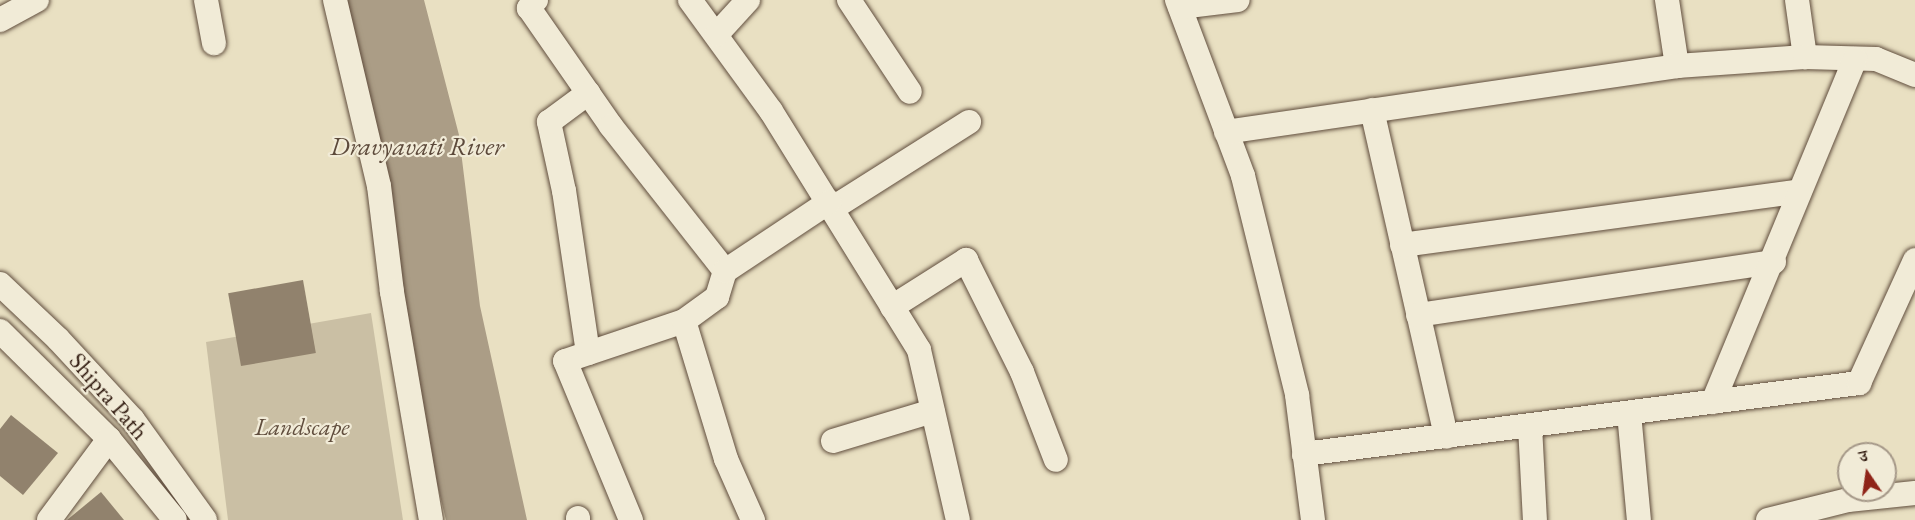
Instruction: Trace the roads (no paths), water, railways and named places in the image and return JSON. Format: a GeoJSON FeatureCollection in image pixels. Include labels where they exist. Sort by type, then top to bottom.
{"type":"FeatureCollection","features":[{"type":"Feature","properties":{"kind":"street"},"geometry":{"type":"LineString","coordinates":[[0,20],[37,0]]}},
{"type":"Feature","properties":{"kind":"street"},"geometry":{"type":"LineString","coordinates":[[206,0],[214,43]]}},
{"type":"Feature","properties":{"kind":"street"},"geometry":{"type":"LineString","coordinates":[[335,0],[379,186],[392,292],[431,520]]}},
{"type":"Feature","properties":{"kind":"street"},"geometry":{"type":"LineString","coordinates":[[536,0],[529,8],[588,93],[725,271]]}},
{"type":"Feature","properties":{"kind":"street"},"geometry":{"type":"LineString","coordinates":[[690,0],[717,34],[831,206],[919,350],[958,520]]}},
{"type":"Feature","properties":{"kind":"street"},"geometry":{"type":"LineString","coordinates":[[717,34],[748,0]]}},
{"type":"Feature","properties":{"kind":"street"},"geometry":{"type":"LineString","coordinates":[[849,0],[910,92]]}},
{"type":"Feature","properties":{"kind":"street"},"geometry":{"type":"LineString","coordinates":[[1238,0],[1178,4],[1243,176],[1297,395],[1313,520]]}},
{"type":"Feature","properties":{"kind":"street"},"geometry":{"type":"LineString","coordinates":[[1667,0],[1677,66]]}},
{"type":"Feature","properties":{"kind":"street"},"geometry":{"type":"LineString","coordinates":[[1797,0],[1805,57]]}},
{"type":"Feature","properties":{"kind":"street"},"geometry":{"type":"LineString","coordinates":[[1226,132],[1677,66],[1805,57],[1855,58],[1876,59],[1915,75]]}},
{"type":"Feature","properties":{"kind":"street"},"geometry":{"type":"LineString","coordinates":[[1713,402],[1774,262],[1799,191],[1855,58]]}},
{"type":"Feature","properties":{"kind":"street"},"geometry":{"type":"LineString","coordinates":[[588,93],[549,122],[564,191],[588,353]]}},
{"type":"Feature","properties":{"kind":"street"},"geometry":{"type":"LineString","coordinates":[[1372,110],[1446,436]]}},
{"type":"Feature","properties":{"kind":"street"},"geometry":{"type":"LineString","coordinates":[[631,520],[565,361],[684,321],[717,297],[725,271],[969,122]]}},
{"type":"Feature","properties":{"kind":"street"},"geometry":{"type":"LineString","coordinates":[[1402,244],[1799,191]]}},
{"type":"Feature","properties":{"kind":"street"},"geometry":{"type":"LineString","coordinates":[[892,307],[966,260],[1022,372],[1056,460]]}},
{"type":"Feature","properties":{"kind":"street"},"geometry":{"type":"LineString","coordinates":[[1305,454],[1859,383],[1915,260]]}},
{"type":"Feature","properties":{"kind":"street"},"geometry":{"type":"LineString","coordinates":[[1418,315],[1774,262]]}},
{"type":"Feature","properties":{"kind":"street","name":"Shipra Path"},"geometry":{"type":"LineString","coordinates":[[0,284],[58,339],[133,420],[205,520]]}},
{"type":"Feature","properties":{"kind":"street"},"geometry":{"type":"LineString","coordinates":[[684,321],[726,459],[753,520]]}},
{"type":"Feature","properties":{"kind":"street","name":"Shipra Path"},"geometry":{"type":"LineString","coordinates":[[0,331],[109,439],[176,520]]}},
{"type":"Feature","properties":{"kind":"street"},"geometry":{"type":"LineString","coordinates":[[833,441],[933,411]]}},
{"type":"Feature","properties":{"kind":"street"},"geometry":{"type":"LineString","coordinates":[[1629,413],[1639,520]]}},
{"type":"Feature","properties":{"kind":"street"},"geometry":{"type":"LineString","coordinates":[[1530,426],[1535,520]]}},
{"type":"Feature","properties":{"kind":"street"},"geometry":{"type":"LineString","coordinates":[[49,520],[109,439]]}},
{"type":"Feature","properties":{"kind":"street"},"geometry":{"type":"LineString","coordinates":[[1768,520],[1848,500],[1915,493]]}},
{"type":"Feature","properties":{"kind":"water","name":"Dravyavati River"},"geometry":{"type":"Polygon","coordinates":[[[337,0],[424,0],[459,135],[480,306],[527,520],[446,520],[408,367],[337,0]]]}},
{"type":"Feature","properties":{"kind":"park label","name":"Landscape"},"geometry":{"type":"Point","coordinates":[302,427]}}]}
